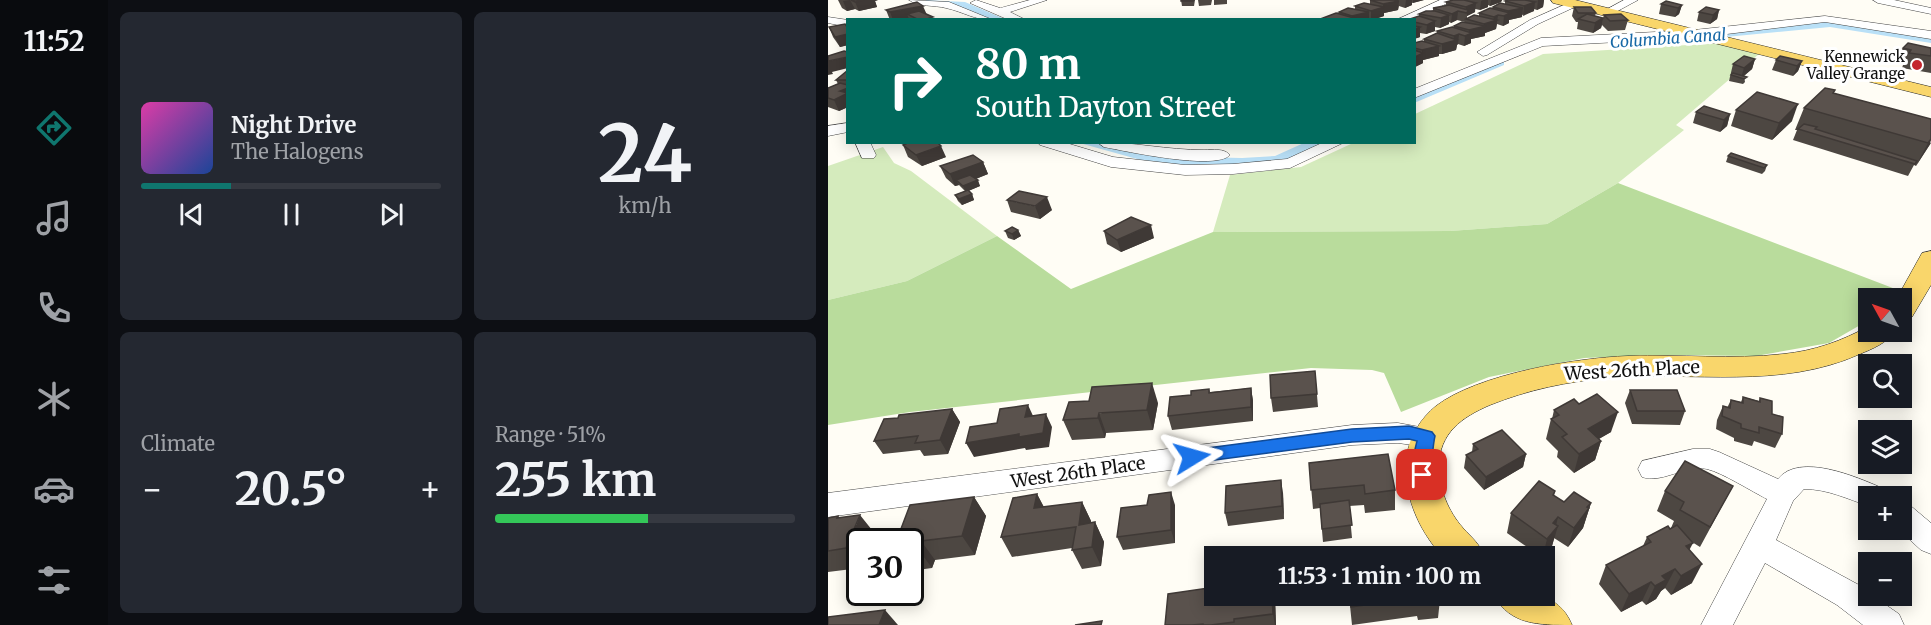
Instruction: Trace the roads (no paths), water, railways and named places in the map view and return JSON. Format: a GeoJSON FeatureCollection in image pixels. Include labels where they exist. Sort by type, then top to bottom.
{"type":"FeatureCollection","features":[{"type":"Feature","properties":{"kind":"main road"},"geometry":{"type":"LineString","coordinates":[[1565,2],[1931,92]]}},
{"type":"Feature","properties":{"kind":"main road"},"geometry":{"type":"LineString","coordinates":[[1912,298],[1931,258]]}},
{"type":"Feature","properties":{"kind":"main road","name":"West 26th Place"},"geometry":{"type":"LineString","coordinates":[[1426,436],[1440,419],[1467,401],[1556,374],[1644,366],[1780,365],[1822,358],[1861,342]]}},
{"type":"Feature","properties":{"kind":"main road"},"geometry":{"type":"LineString","coordinates":[[1426,436],[1422,457],[1422,475],[1427,499],[1431,511],[1457,546]]}},
{"type":"Feature","properties":{"kind":"main road"},"geometry":{"type":"LineString","coordinates":[[1527,606],[1552,625]]}},
{"type":"Feature","properties":{"kind":"street"},"geometry":{"type":"LineString","coordinates":[[914,0],[949,5],[983,18]]}},
{"type":"Feature","properties":{"kind":"street"},"geometry":{"type":"LineString","coordinates":[[957,0],[972,2],[1016,18]]}},
{"type":"Feature","properties":{"kind":"street"},"geometry":{"type":"LineString","coordinates":[[999,12],[1042,0]]}},
{"type":"Feature","properties":{"kind":"street"},"geometry":{"type":"LineString","coordinates":[[1406,18],[1449,0]]}},
{"type":"Feature","properties":{"kind":"street"},"geometry":{"type":"LineString","coordinates":[[1608,12],[1633,0]]}},
{"type":"Feature","properties":{"kind":"street"},"geometry":{"type":"LineString","coordinates":[[1878,0],[1908,3],[1931,11]]}},
{"type":"Feature","properties":{"kind":"street"},"geometry":{"type":"LineString","coordinates":[[1423,76],[1499,44],[1565,2]]}},
{"type":"Feature","properties":{"kind":"street"},"geometry":{"type":"LineString","coordinates":[[1416,107],[1534,54],[1553,49],[1706,36],[1825,19],[1931,35]]}},
{"type":"Feature","properties":{"kind":"street"},"geometry":{"type":"LineString","coordinates":[[828,21],[846,24]]}},
{"type":"Feature","properties":{"kind":"street"},"geometry":{"type":"LineString","coordinates":[[1416,93],[1541,42],[1706,36]]}},
{"type":"Feature","properties":{"kind":"street"},"geometry":{"type":"LineString","coordinates":[[1437,71],[1453,78]]}},
{"type":"Feature","properties":{"kind":"street"},"geometry":{"type":"LineString","coordinates":[[828,131],[846,127]]}},
{"type":"Feature","properties":{"kind":"street"},"geometry":{"type":"LineString","coordinates":[[1052,144],[1111,162],[1185,170],[1233,169],[1290,163],[1333,144]]}},
{"type":"Feature","properties":{"kind":"street"},"geometry":{"type":"LineString","coordinates":[[1114,144],[1169,155],[1238,156],[1279,154],[1300,144]]}},
{"type":"Feature","properties":{"kind":"street","name":"West 26th Place"},"geometry":{"type":"LineString","coordinates":[[828,505],[1352,435],[1387,432],[1426,436]]}},
{"type":"Feature","properties":{"kind":"street"},"geometry":{"type":"LineString","coordinates":[[1651,469],[1693,459],[1710,459],[1783,494]]}},
{"type":"Feature","properties":{"kind":"street"},"geometry":{"type":"LineString","coordinates":[[1717,625],[1783,494],[1791,483],[1800,478],[1815,478],[1858,490]]}},
{"type":"Feature","properties":{"kind":"street"},"geometry":{"type":"LineString","coordinates":[[1912,524],[1931,541]]}},
{"type":"Feature","properties":{"kind":"street"},"geometry":{"type":"LineString","coordinates":[[1759,545],[1848,595],[1888,625]]}},
{"type":"Feature","properties":{"kind":"street"},"geometry":{"type":"LineString","coordinates":[[1848,595],[1869,625]]}},
{"type":"Feature","properties":{"kind":"waterway","name":"Columbia Canal"},"geometry":{"type":"LineString","coordinates":[[930,0],[965,5],[997,18]]}},
{"type":"Feature","properties":{"kind":"waterway","name":"Columbia Canal"},"geometry":{"type":"LineString","coordinates":[[1695,37],[1830,24],[1931,40]]}},
{"type":"Feature","properties":{"kind":"waterway","name":"Columbia Canal"},"geometry":{"type":"LineString","coordinates":[[1416,99],[1500,63]]}},
{"type":"Feature","properties":{"kind":"waterway","name":"Columbia Canal"},"geometry":{"type":"LineString","coordinates":[[1090,144],[1155,160],[1242,162],[1277,160],[1313,144]]}},
{"type":"Feature","properties":{"kind":"place","name":"Kennewick Valley Grange"},"geometry":{"type":"Point","coordinates":[1917,65]}}]}
